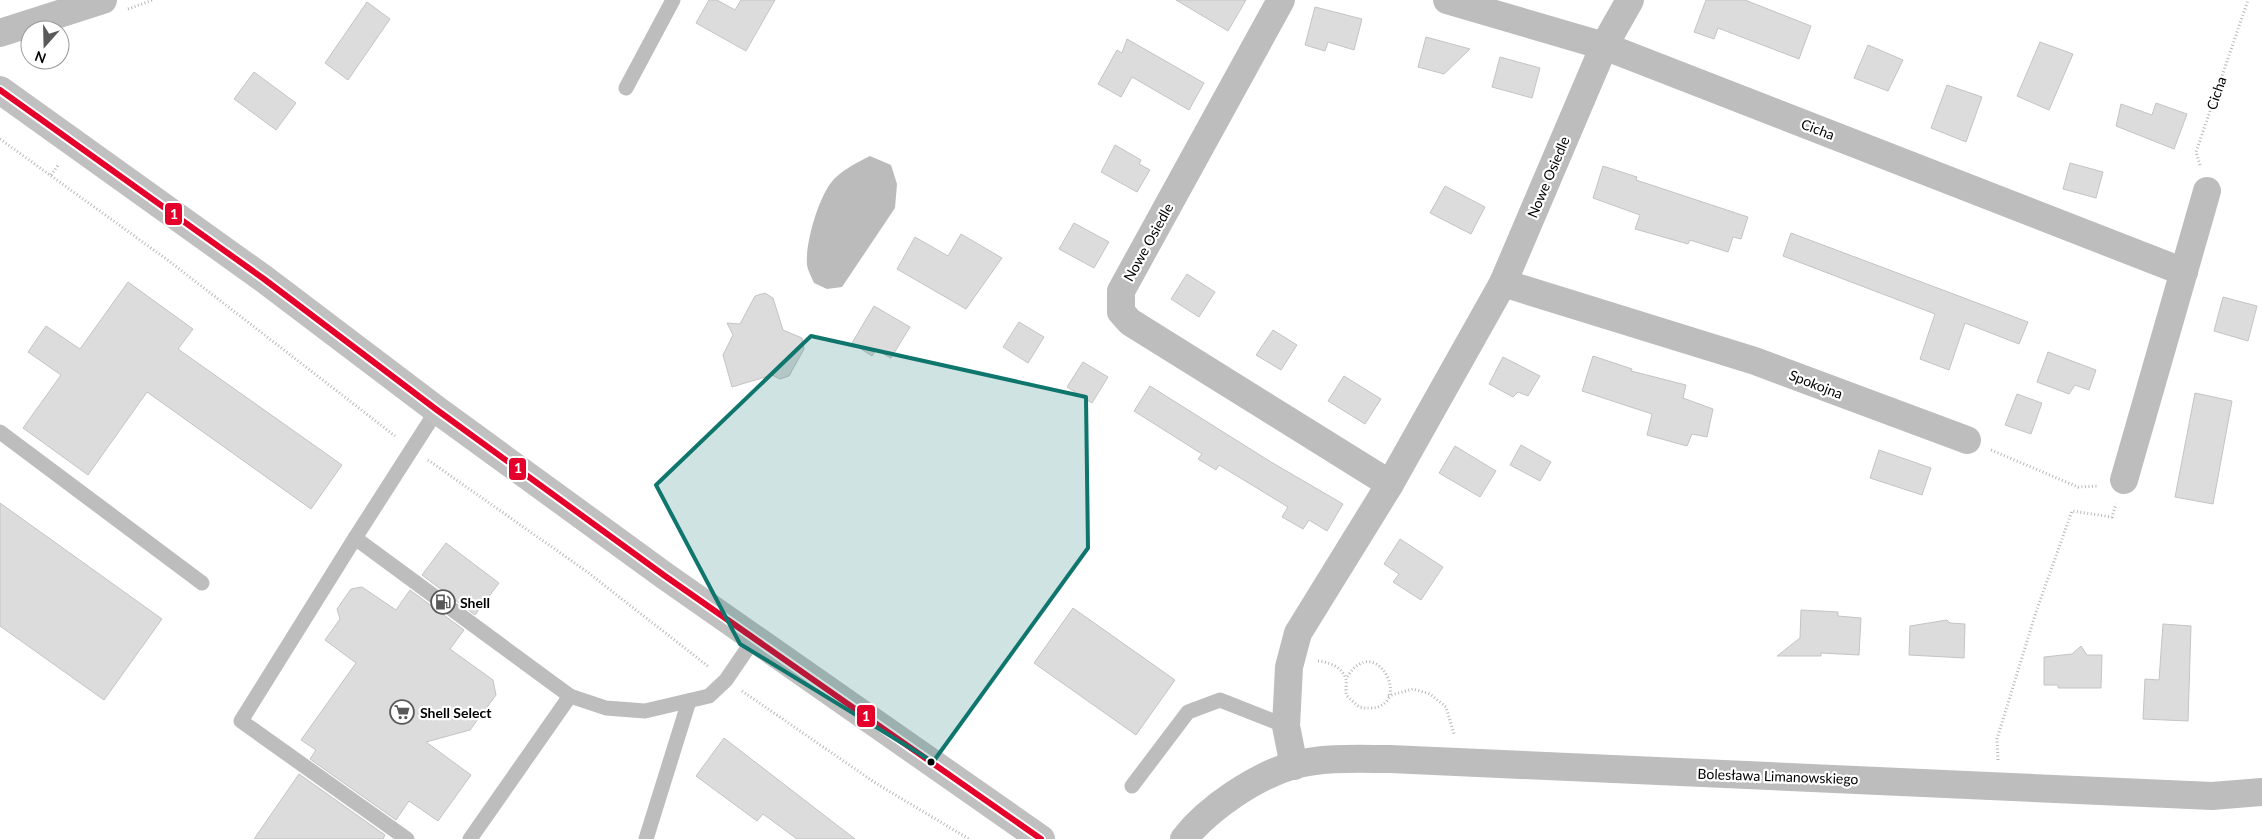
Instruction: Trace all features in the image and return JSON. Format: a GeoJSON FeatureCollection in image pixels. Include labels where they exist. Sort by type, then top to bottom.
{"type":"FeatureCollection","features":[{"type":"Feature","properties":{"kind":"main road"},"geometry":{"type":"LineString","coordinates":[[1,92],[264,279],[437,410],[754,640],[1041,839]]}},
{"type":"Feature","properties":{"kind":"street"},"geometry":{"type":"LineString","coordinates":[[0,33],[52,8],[103,0]]}},
{"type":"Feature","properties":{"kind":"street","name":"Nowe Osiedle"},"geometry":{"type":"LineString","coordinates":[[1281,0],[1122,290],[1121,312],[1130,322],[1390,484]]}},
{"type":"Feature","properties":{"kind":"street","name":"Cicha"},"geometry":{"type":"LineString","coordinates":[[1447,0],[1604,46],[2184,272]]}},
{"type":"Feature","properties":{"kind":"street","name":"Nowe Osiedle"},"geometry":{"type":"LineString","coordinates":[[1294,766],[1286,726],[1289,667],[1298,634],[1390,484],[1503,282],[1604,46],[1630,0]]}},
{"type":"Feature","properties":{"kind":"street"},"geometry":{"type":"LineString","coordinates":[[2124,480],[2207,190]]}},
{"type":"Feature","properties":{"kind":"street","name":"Spokojna"},"geometry":{"type":"LineString","coordinates":[[1503,282],[1755,361],[1967,440]]}},
{"type":"Feature","properties":{"kind":"street","name":"Bolesława Limanowskiego"},"geometry":{"type":"LineString","coordinates":[[1294,766],[1337,760],[1390,759],[2212,796],[2262,792]]}},
{"type":"Feature","properties":{"kind":"street"},"geometry":{"type":"LineString","coordinates":[[1184,839],[1214,809],[1245,788],[1294,766]]}},
{"type":"Feature","properties":{"kind":"lane"},"geometry":{"type":"LineString","coordinates":[[626,88],[673,0]]}},
{"type":"Feature","properties":{"kind":"lane"},"geometry":{"type":"LineString","coordinates":[[407,839],[241,721],[437,410]]}},
{"type":"Feature","properties":{"kind":"lane"},"geometry":{"type":"LineString","coordinates":[[0,432],[202,583]]}},
{"type":"Feature","properties":{"kind":"lane"},"geometry":{"type":"LineString","coordinates":[[355,538],[570,696],[606,708],[645,711],[709,696],[726,680],[754,640]]}},
{"type":"Feature","properties":{"kind":"lane"},"geometry":{"type":"LineString","coordinates":[[470,839],[570,696]]}},
{"type":"Feature","properties":{"kind":"lane"},"geometry":{"type":"LineString","coordinates":[[1132,786],[1188,712],[1220,700],[1286,726]]}},
{"type":"Feature","properties":{"kind":"lane"},"geometry":{"type":"LineString","coordinates":[[646,839],[689,701]]}},
{"type":"Feature","properties":{"kind":"path","name":"Cicha"},"geometry":{"type":"LineString","coordinates":[[2207,190],[2196,152],[2248,0]]}},
{"type":"Feature","properties":{"kind":"path"},"geometry":{"type":"LineString","coordinates":[[0,139],[169,261],[412,449],[586,571],[726,680],[877,784],[969,839]]}},
{"type":"Feature","properties":{"kind":"path"},"geometry":{"type":"LineString","coordinates":[[1967,440],[2078,488],[2108,485],[2124,480]]}},
{"type":"Feature","properties":{"kind":"path"},"geometry":{"type":"LineString","coordinates":[[1998,761],[1997,740],[2036,612],[2072,511],[2112,517],[2124,480]]}},
{"type":"Feature","properties":{"kind":"path"},"geometry":{"type":"LineString","coordinates":[[1310,660],[1331,662],[1346,679]]}},
{"type":"Feature","properties":{"kind":"path"},"geometry":{"type":"LineString","coordinates":[[1367,663],[1377,664],[1390,678],[1391,687],[1383,703],[1376,708],[1359,707],[1347,696],[1346,679],[1350,670],[1358,665],[1367,663]]}},
{"type":"Feature","properties":{"kind":"path"},"geometry":{"type":"LineString","coordinates":[[1388,696],[1413,689],[1430,694],[1446,707],[1456,742]]}},
{"type":"Feature","properties":{"kind":"highlighted area"},"geometry":{"type":"Polygon","coordinates":[[[811,336],[1086,397],[1088,548],[933,762],[740,644],[656,485],[811,336]]]}},
{"type":"Feature","properties":{"kind":"shaded area"},"geometry":{"type":"Polygon","coordinates":[[[870,156],[891,165],[897,184],[895,208],[842,287],[827,289],[814,283],[807,265],[808,245],[818,207],[828,186],[834,179],[856,163],[870,156]]]}},
{"type":"Feature","properties":{"kind":"building"},"geometry":{"type":"Polygon","coordinates":[[[709,0],[717,0],[735,10],[741,0],[775,0],[746,51],[696,23],[709,0]]]}},
{"type":"Feature","properties":{"kind":"building"},"geometry":{"type":"Polygon","coordinates":[[[1176,0],[1246,0],[1228,31],[1176,0]]]}},
{"type":"Feature","properties":{"kind":"building"},"geometry":{"type":"Polygon","coordinates":[[[1706,0],[1745,0],[1811,26],[1799,59],[1718,28],[1714,39],[1694,32],[1706,0]]]}},
{"type":"Feature","properties":{"kind":"building"},"geometry":{"type":"Polygon","coordinates":[[[367,2],[390,19],[348,80],[325,63],[367,2]]]}},
{"type":"Feature","properties":{"kind":"building"},"geometry":{"type":"Polygon","coordinates":[[[1315,7],[1362,19],[1354,50],[1328,42],[1325,51],[1305,45],[1315,7]]]}},
{"type":"Feature","properties":{"kind":"building"},"geometry":{"type":"Polygon","coordinates":[[[1426,37],[1470,49],[1444,74],[1418,67],[1426,37]]]}},
{"type":"Feature","properties":{"kind":"building"},"geometry":{"type":"Polygon","coordinates":[[[1127,39],[1204,83],[1189,110],[1132,77],[1121,97],[1098,84],[1117,50],[1122,53],[1127,39]]]}},
{"type":"Feature","properties":{"kind":"building"},"geometry":{"type":"Polygon","coordinates":[[[2040,42],[2073,54],[2049,110],[2017,96],[2040,42]]]}},
{"type":"Feature","properties":{"kind":"building"},"geometry":{"type":"Polygon","coordinates":[[[1868,45],[1903,60],[1888,91],[1854,78],[1868,45]]]}},
{"type":"Feature","properties":{"kind":"building"},"geometry":{"type":"Polygon","coordinates":[[[1500,57],[1540,68],[1532,98],[1492,87],[1500,57]]]}},
{"type":"Feature","properties":{"kind":"building"},"geometry":{"type":"Polygon","coordinates":[[[254,72],[296,103],[276,130],[234,99],[254,72]]]}},
{"type":"Feature","properties":{"kind":"building"},"geometry":{"type":"Polygon","coordinates":[[[1947,85],[1982,97],[1966,142],[1931,128],[1947,85]]]}},
{"type":"Feature","properties":{"kind":"building"},"geometry":{"type":"Polygon","coordinates":[[[2156,103],[2187,114],[2174,149],[2116,126],[2121,104],[2152,115],[2156,103]]]}},
{"type":"Feature","properties":{"kind":"building"},"geometry":{"type":"Polygon","coordinates":[[[1115,145],[1141,160],[1139,164],[1150,170],[1137,192],[1101,172],[1115,145]]]}},
{"type":"Feature","properties":{"kind":"building"},"geometry":{"type":"Polygon","coordinates":[[[2070,163],[2103,172],[2096,198],[2063,189],[2070,163]]]}},
{"type":"Feature","properties":{"kind":"building"},"geometry":{"type":"Polygon","coordinates":[[[1603,166],[1637,177],[1636,180],[1748,217],[1741,239],[1733,237],[1728,252],[1690,240],[1688,244],[1635,229],[1640,215],[1593,198],[1603,166]]]}},
{"type":"Feature","properties":{"kind":"building"},"geometry":{"type":"Polygon","coordinates":[[[1445,186],[1485,207],[1471,234],[1430,213],[1445,186]]]}},
{"type":"Feature","properties":{"kind":"building"},"geometry":{"type":"Polygon","coordinates":[[[1074,223],[1109,242],[1094,268],[1059,249],[1074,223]]]}},
{"type":"Feature","properties":{"kind":"building"},"geometry":{"type":"Polygon","coordinates":[[[1791,233],[2028,322],[2019,344],[1965,323],[1949,370],[1920,359],[1935,314],[1783,256],[1791,233]]]}},
{"type":"Feature","properties":{"kind":"building"},"geometry":{"type":"Polygon","coordinates":[[[961,234],[1002,258],[966,309],[897,269],[915,237],[948,256],[961,234]]]}},
{"type":"Feature","properties":{"kind":"building"},"geometry":{"type":"Polygon","coordinates":[[[1187,274],[1215,292],[1199,317],[1171,299],[1187,274]]]}},
{"type":"Feature","properties":{"kind":"building"},"geometry":{"type":"Polygon","coordinates":[[[128,282],[193,329],[178,349],[342,465],[311,509],[147,392],[88,475],[23,428],[61,375],[28,352],[46,326],[80,349],[128,282]]]}},
{"type":"Feature","properties":{"kind":"building"},"geometry":{"type":"Polygon","coordinates":[[[765,293],[773,298],[783,330],[802,338],[804,349],[789,376],[780,379],[772,375],[732,387],[723,355],[733,335],[727,323],[740,324],[755,296],[765,293]]]}},
{"type":"Feature","properties":{"kind":"building"},"geometry":{"type":"Polygon","coordinates":[[[2223,297],[2257,306],[2248,341],[2214,331],[2223,297]]]}},
{"type":"Feature","properties":{"kind":"building"},"geometry":{"type":"Polygon","coordinates":[[[874,306],[910,327],[891,358],[876,350],[872,356],[852,343],[874,306]]]}},
{"type":"Feature","properties":{"kind":"building"},"geometry":{"type":"Polygon","coordinates":[[[1019,322],[1044,337],[1028,363],[1003,347],[1019,322]]]}},
{"type":"Feature","properties":{"kind":"building"},"geometry":{"type":"Polygon","coordinates":[[[1273,330],[1297,345],[1281,370],[1256,355],[1273,330]]]}},
{"type":"Feature","properties":{"kind":"building"},"geometry":{"type":"Polygon","coordinates":[[[2048,352],[2096,370],[2089,390],[2075,385],[2069,394],[2037,382],[2048,352]]]}},
{"type":"Feature","properties":{"kind":"building"},"geometry":{"type":"Polygon","coordinates":[[[1593,356],[1632,369],[1631,371],[1686,385],[1683,398],[1713,409],[1707,437],[1692,434],[1687,446],[1647,435],[1652,414],[1582,391],[1593,356]]]}},
{"type":"Feature","properties":{"kind":"building"},"geometry":{"type":"Polygon","coordinates":[[[1503,357],[1540,376],[1528,396],[1518,392],[1513,397],[1489,384],[1503,357]]]}},
{"type":"Feature","properties":{"kind":"building"},"geometry":{"type":"Polygon","coordinates":[[[1083,362],[1108,377],[1092,403],[1067,387],[1083,362]]]}},
{"type":"Feature","properties":{"kind":"building"},"geometry":{"type":"Polygon","coordinates":[[[1344,376],[1381,399],[1365,424],[1328,401],[1344,376]]]}},
{"type":"Feature","properties":{"kind":"building"},"geometry":{"type":"Polygon","coordinates":[[[1150,386],[1271,462],[1343,504],[1327,531],[1309,520],[1303,529],[1282,517],[1288,507],[1219,465],[1216,470],[1198,459],[1202,454],[1134,411],[1150,386]]]}},
{"type":"Feature","properties":{"kind":"building"},"geometry":{"type":"Polygon","coordinates":[[[2195,393],[2232,401],[2213,504],[2175,497],[2195,393]]]}},
{"type":"Feature","properties":{"kind":"building"},"geometry":{"type":"Polygon","coordinates":[[[2017,394],[2042,403],[2031,434],[2005,425],[2017,394]]]}},
{"type":"Feature","properties":{"kind":"building"},"geometry":{"type":"Polygon","coordinates":[[[1521,445],[1551,462],[1540,481],[1510,465],[1521,445]]]}},
{"type":"Feature","properties":{"kind":"building"},"geometry":{"type":"Polygon","coordinates":[[[1455,446],[1496,471],[1480,497],[1439,473],[1455,446]]]}},
{"type":"Feature","properties":{"kind":"building"},"geometry":{"type":"Polygon","coordinates":[[[1879,450],[1931,468],[1922,495],[1870,478],[1879,450]]]}},
{"type":"Feature","properties":{"kind":"building"},"geometry":{"type":"Polygon","coordinates":[[[0,503],[162,619],[104,700],[0,626],[0,503]]]}},
{"type":"Feature","properties":{"kind":"building"},"geometry":{"type":"Polygon","coordinates":[[[1400,539],[1443,567],[1421,600],[1393,582],[1399,574],[1384,564],[1400,539]]]}},
{"type":"Feature","properties":{"kind":"building"},"geometry":{"type":"Polygon","coordinates":[[[446,543],[499,583],[475,615],[422,575],[446,543]]]}},
{"type":"Feature","properties":{"kind":"building","name":"Shell Select"},"geometry":{"type":"Polygon","coordinates":[[[362,587],[396,610],[410,590],[464,630],[450,649],[493,680],[496,695],[470,730],[426,742],[471,775],[438,821],[409,801],[396,820],[310,759],[316,750],[301,740],[356,663],[325,640],[340,619],[337,609],[351,589],[362,587]]]}},
{"type":"Feature","properties":{"kind":"building"},"geometry":{"type":"Polygon","coordinates":[[[1073,608],[1175,680],[1136,735],[1034,663],[1073,608]]]}},
{"type":"Feature","properties":{"kind":"building"},"geometry":{"type":"Polygon","coordinates":[[[1801,610],[1838,612],[1838,616],[1861,618],[1859,655],[1821,653],[1821,656],[1777,656],[1800,638],[1801,610]]]}},
{"type":"Feature","properties":{"kind":"building"},"geometry":{"type":"Polygon","coordinates":[[[1947,620],[1950,623],[1965,624],[1964,658],[1909,655],[1910,626],[1947,620]]]}},
{"type":"Feature","properties":{"kind":"building"},"geometry":{"type":"Polygon","coordinates":[[[2163,624],[2191,626],[2188,721],[2143,719],[2145,679],[2159,680],[2163,624]]]}},
{"type":"Feature","properties":{"kind":"building"},"geometry":{"type":"Polygon","coordinates":[[[2081,646],[2087,655],[2102,655],[2101,688],[2058,688],[2058,685],[2044,685],[2044,657],[2072,654],[2081,646]]]}},
{"type":"Feature","properties":{"kind":"building"},"geometry":{"type":"Polygon","coordinates":[[[724,738],[855,839],[797,839],[763,814],[757,821],[696,776],[724,738]]]}},
{"type":"Feature","properties":{"kind":"building"},"geometry":{"type":"Polygon","coordinates":[[[299,774],[385,835],[383,839],[254,839],[299,774]]]}},
{"type":"Feature","properties":{"kind":"transit line","name":"1"},"geometry":{"type":"LineString","coordinates":[[0,90],[264,279],[437,410],[665,576],[1041,839]]}},
{"type":"Feature","properties":{"kind":"place","name":"Shell"},"geometry":{"type":"Point","coordinates":[443,602]}},
{"type":"Feature","properties":{"kind":"place","name":"Shell Select"},"geometry":{"type":"Point","coordinates":[402,712]}}]}
